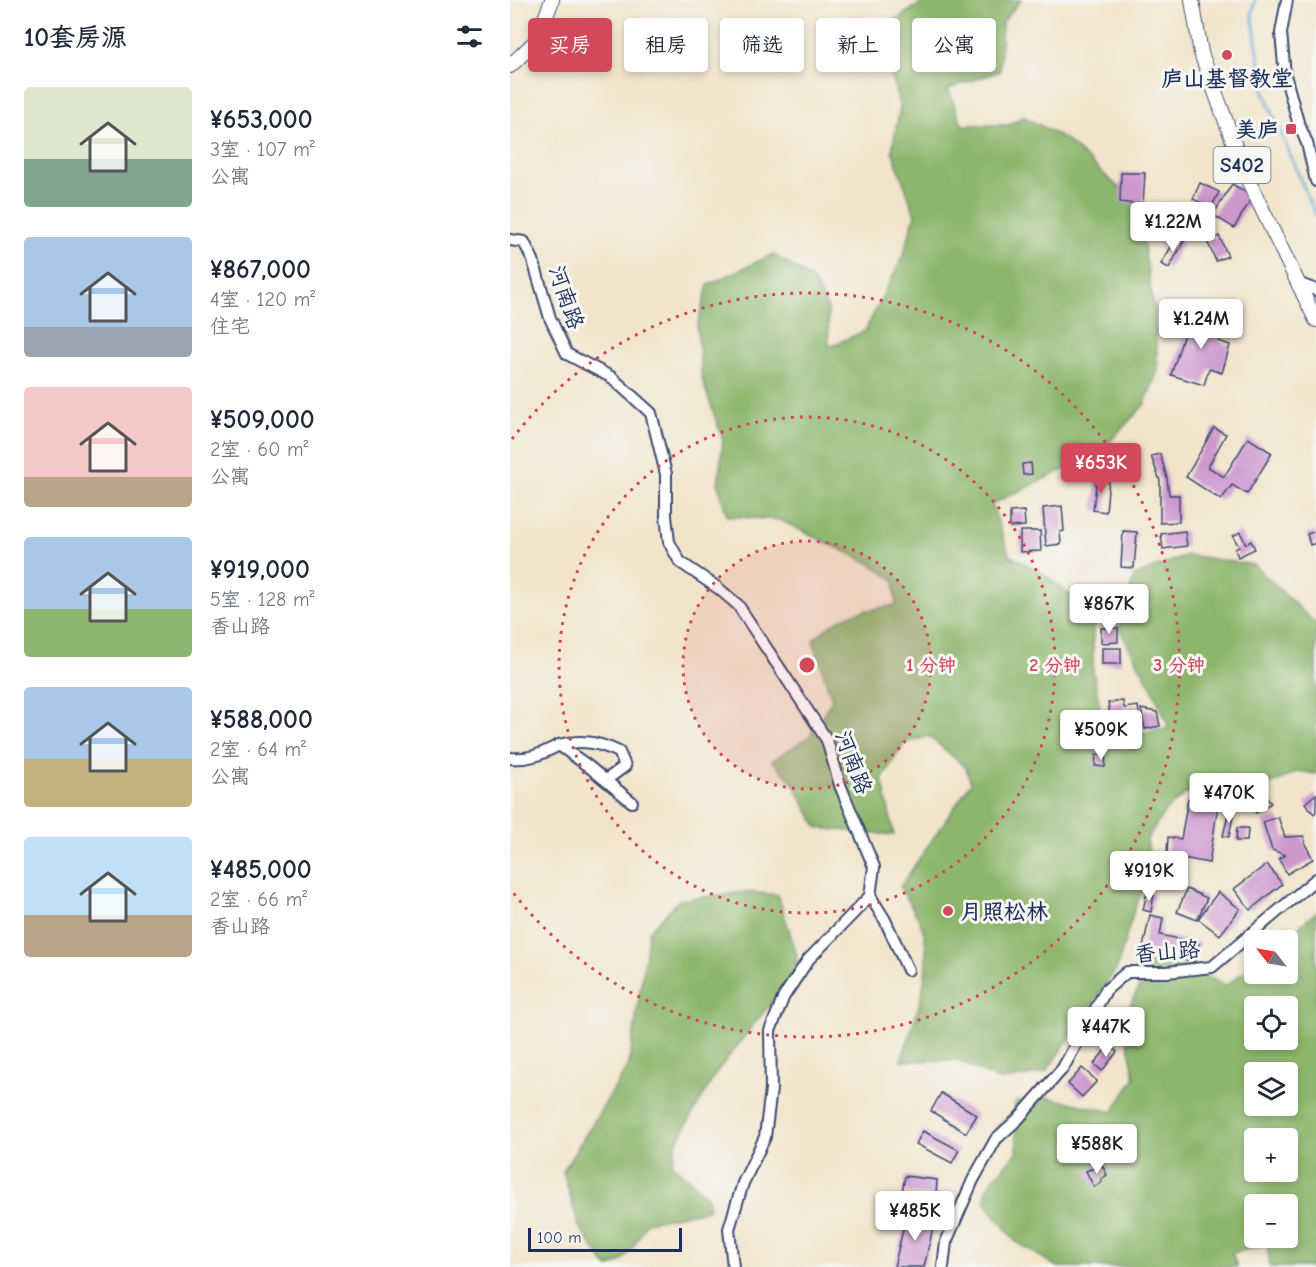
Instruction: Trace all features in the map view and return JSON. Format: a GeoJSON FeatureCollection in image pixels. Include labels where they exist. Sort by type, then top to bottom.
{"type":"FeatureCollection","features":[{"type":"Feature","properties":{"kind":"main road"},"geometry":{"type":"LineString","coordinates":[[510,66],[537,40],[552,0]]}},
{"type":"Feature","properties":{"kind":"main road","name":"S402"},"geometry":{"type":"LineString","coordinates":[[1192,0],[1201,53],[1245,174],[1316,320]]}},
{"type":"Feature","properties":{"kind":"street"},"geometry":{"type":"LineString","coordinates":[[1287,0],[1281,33],[1285,75],[1298,122],[1307,143],[1316,181]]}},
{"type":"Feature","properties":{"kind":"street","name":"河南路"},"geometry":{"type":"LineString","coordinates":[[510,240],[524,242],[533,260],[550,318],[567,354],[612,377],[651,413],[666,474],[666,516],[669,542],[680,562],[738,605],[827,740],[840,785],[874,867],[870,896]]}},
{"type":"Feature","properties":{"kind":"street"},"geometry":{"type":"LineString","coordinates":[[1300,284],[1316,290]]}},
{"type":"Feature","properties":{"kind":"street"},"geometry":{"type":"LineString","coordinates":[[510,758],[523,759],[536,756],[559,745],[573,742],[600,743],[619,752],[625,766],[606,780]]}},
{"type":"Feature","properties":{"kind":"street"},"geometry":{"type":"LineString","coordinates":[[559,745],[632,802]]}},
{"type":"Feature","properties":{"kind":"street","name":"香山路"},"geometry":{"type":"LineString","coordinates":[[943,1267],[946,1242],[973,1180],[996,1140],[1063,1068],[1106,990],[1126,972],[1167,972],[1212,967],[1316,879]]}},
{"type":"Feature","properties":{"kind":"street"},"geometry":{"type":"LineString","coordinates":[[733,1267],[729,1229],[743,1183],[765,1137],[771,1089],[770,1031],[784,996],[808,960],[870,896],[885,920],[908,970]]}},
{"type":"Feature","properties":{"kind":"green space"},"geometry":{"type":"Polygon","coordinates":[[[926,0],[1021,0],[1002,23],[1000,71],[948,89],[962,125],[1009,125],[1023,116],[1065,139],[1137,204],[1154,309],[1158,371],[1144,405],[1099,453],[992,504],[1009,555],[1042,573],[1093,613],[1093,672],[1106,740],[1169,727],[1152,688],[1119,629],[1134,576],[1187,555],[1254,565],[1316,624],[1316,774],[1298,771],[1272,784],[1252,782],[1185,794],[1164,812],[1147,839],[1151,868],[1133,913],[1117,968],[1046,1072],[1000,1081],[957,1060],[901,1061],[921,998],[926,949],[922,927],[900,887],[971,783],[966,768],[929,736],[904,743],[882,779],[894,835],[818,828],[791,780],[772,761],[810,736],[832,700],[813,640],[834,623],[852,614],[896,605],[894,580],[867,562],[780,520],[727,516],[718,485],[723,440],[702,379],[697,327],[708,285],[773,254],[813,280],[828,309],[829,347],[865,331],[903,256],[915,215],[892,150],[900,108],[890,72],[900,72],[898,18],[926,0]]]}},
{"type":"Feature","properties":{"kind":"green space"},"geometry":{"type":"Polygon","coordinates":[[[746,892],[778,895],[797,955],[796,971],[718,1070],[677,1142],[672,1164],[708,1197],[708,1210],[647,1222],[626,1256],[620,1262],[607,1267],[579,1227],[563,1171],[629,1065],[649,931],[679,900],[746,892]]]}},
{"type":"Feature","properties":{"kind":"green space"},"geometry":{"type":"Polygon","coordinates":[[[1316,912],[1316,1267],[1270,1267],[1267,1248],[1298,1248],[1298,1194],[1244,1194],[1244,1248],[1254,1248],[1232,1253],[1237,1267],[1057,1267],[1015,1241],[984,1201],[989,1184],[1017,1152],[1015,1102],[1046,1097],[1113,1112],[1135,1077],[1123,1021],[1150,963],[1183,967],[1226,985],[1244,972],[1244,984],[1298,984],[1298,930],[1295,930],[1316,912]]]}},
{"type":"Feature","properties":{"kind":"building"},"geometry":{"type":"Polygon","coordinates":[[[1121,173],[1145,173],[1143,205],[1120,202],[1121,173]]]}},
{"type":"Feature","properties":{"kind":"building"},"geometry":{"type":"Polygon","coordinates":[[[1200,183],[1219,192],[1211,208],[1193,199],[1200,183]]]}},
{"type":"Feature","properties":{"kind":"building"},"geometry":{"type":"Polygon","coordinates":[[[1232,184],[1253,196],[1234,228],[1213,215],[1232,184]]]}},
{"type":"Feature","properties":{"kind":"building"},"geometry":{"type":"Polygon","coordinates":[[[1202,207],[1211,211],[1206,223],[1197,219],[1202,207]]]}},
{"type":"Feature","properties":{"kind":"building"},"geometry":{"type":"Polygon","coordinates":[[[1192,211],[1199,231],[1186,235],[1179,215],[1192,211]]]}},
{"type":"Feature","properties":{"kind":"building"},"geometry":{"type":"Polygon","coordinates":[[[1219,236],[1228,256],[1216,261],[1207,241],[1219,236]]]}},
{"type":"Feature","properties":{"kind":"building"},"geometry":{"type":"Polygon","coordinates":[[[1177,237],[1184,241],[1169,268],[1161,264],[1177,237]]]}},
{"type":"Feature","properties":{"kind":"building"},"geometry":{"type":"Polygon","coordinates":[[[1191,312],[1223,322],[1218,341],[1230,345],[1222,373],[1209,369],[1204,385],[1171,375],[1191,312]]]}},
{"type":"Feature","properties":{"kind":"building"},"geometry":{"type":"Polygon","coordinates":[[[1214,428],[1226,434],[1208,467],[1224,477],[1248,438],[1272,453],[1247,494],[1232,485],[1221,500],[1186,477],[1214,428]]]}},
{"type":"Feature","properties":{"kind":"building"},"geometry":{"type":"Polygon","coordinates":[[[1160,454],[1169,495],[1179,495],[1179,522],[1160,523],[1160,481],[1151,456],[1160,454]]]}},
{"type":"Feature","properties":{"kind":"building"},"geometry":{"type":"Polygon","coordinates":[[[1031,463],[1032,474],[1023,475],[1022,464],[1031,463]]]}},
{"type":"Feature","properties":{"kind":"building"},"geometry":{"type":"Polygon","coordinates":[[[1097,477],[1109,478],[1106,512],[1093,510],[1097,477]]]}},
{"type":"Feature","properties":{"kind":"building"},"geometry":{"type":"Polygon","coordinates":[[[1062,506],[1064,531],[1060,532],[1061,544],[1046,546],[1043,508],[1062,506]]]}},
{"type":"Feature","properties":{"kind":"building"},"geometry":{"type":"Polygon","coordinates":[[[1024,511],[1025,526],[1010,527],[1010,512],[1024,511]]]}},
{"type":"Feature","properties":{"kind":"building"},"geometry":{"type":"Polygon","coordinates":[[[1020,531],[1040,531],[1041,551],[1020,552],[1020,531]]]}},
{"type":"Feature","properties":{"kind":"building"},"geometry":{"type":"Polygon","coordinates":[[[1123,531],[1137,532],[1134,568],[1121,567],[1123,531]]]}},
{"type":"Feature","properties":{"kind":"building"},"geometry":{"type":"Polygon","coordinates":[[[1185,531],[1187,546],[1163,549],[1161,534],[1185,531]]]}},
{"type":"Feature","properties":{"kind":"building"},"geometry":{"type":"Polygon","coordinates":[[[1316,531],[1316,543],[1310,545],[1307,534],[1316,531]]]}},
{"type":"Feature","properties":{"kind":"building"},"geometry":{"type":"Polygon","coordinates":[[[1240,532],[1246,544],[1251,541],[1255,549],[1238,557],[1235,549],[1239,547],[1233,536],[1240,532]]]}},
{"type":"Feature","properties":{"kind":"building"},"geometry":{"type":"Polygon","coordinates":[[[1101,628],[1118,628],[1118,642],[1101,643],[1101,628]]]}},
{"type":"Feature","properties":{"kind":"building"},"geometry":{"type":"Polygon","coordinates":[[[1102,648],[1121,648],[1121,664],[1102,664],[1102,648]]]}},
{"type":"Feature","properties":{"kind":"building"},"geometry":{"type":"Polygon","coordinates":[[[1123,701],[1124,708],[1138,706],[1141,729],[1113,733],[1111,721],[1106,722],[1104,718],[1110,716],[1108,703],[1123,701]]]}},
{"type":"Feature","properties":{"kind":"building"},"geometry":{"type":"Polygon","coordinates":[[[1141,709],[1157,712],[1160,726],[1145,729],[1141,709]]]}},
{"type":"Feature","properties":{"kind":"building"},"geometry":{"type":"Polygon","coordinates":[[[1096,755],[1106,755],[1105,767],[1095,766],[1096,755]]]}},
{"type":"Feature","properties":{"kind":"building"},"geometry":{"type":"Polygon","coordinates":[[[1316,794],[1316,812],[1314,814],[1305,803],[1316,794]]]}},
{"type":"Feature","properties":{"kind":"building"},"geometry":{"type":"Polygon","coordinates":[[[1257,797],[1261,802],[1267,798],[1271,803],[1256,813],[1249,802],[1257,797]]]}},
{"type":"Feature","properties":{"kind":"building"},"geometry":{"type":"Polygon","coordinates":[[[1188,799],[1218,805],[1209,863],[1167,855],[1168,837],[1181,839],[1188,799]]]}},
{"type":"Feature","properties":{"kind":"building"},"geometry":{"type":"Polygon","coordinates":[[[1229,810],[1234,811],[1229,837],[1223,836],[1229,810]]]}},
{"type":"Feature","properties":{"kind":"building"},"geometry":{"type":"Polygon","coordinates":[[[1278,817],[1285,837],[1304,836],[1305,844],[1313,859],[1287,874],[1279,859],[1285,855],[1272,850],[1263,822],[1278,817]]]}},
{"type":"Feature","properties":{"kind":"building"},"geometry":{"type":"Polygon","coordinates":[[[1237,828],[1248,828],[1247,841],[1236,841],[1237,828]]]}},
{"type":"Feature","properties":{"kind":"building"},"geometry":{"type":"Polygon","coordinates":[[[1267,864],[1282,884],[1250,910],[1234,889],[1267,864]]]}},
{"type":"Feature","properties":{"kind":"building"},"geometry":{"type":"Polygon","coordinates":[[[1187,889],[1207,898],[1197,920],[1177,912],[1187,889]]]}},
{"type":"Feature","properties":{"kind":"building"},"geometry":{"type":"Polygon","coordinates":[[[1147,892],[1154,894],[1151,912],[1143,910],[1147,892]]]}},
{"type":"Feature","properties":{"kind":"building"},"geometry":{"type":"Polygon","coordinates":[[[1218,892],[1240,909],[1220,935],[1198,919],[1218,892]]]}},
{"type":"Feature","properties":{"kind":"building"},"geometry":{"type":"Polygon","coordinates":[[[1150,915],[1163,918],[1160,935],[1199,943],[1195,962],[1142,952],[1150,915]]]}},
{"type":"Feature","properties":{"kind":"building"},"geometry":{"type":"Polygon","coordinates":[[[1109,1045],[1117,1052],[1102,1071],[1094,1064],[1109,1045]]]}},
{"type":"Feature","properties":{"kind":"building"},"geometry":{"type":"Polygon","coordinates":[[[1082,1068],[1097,1081],[1082,1097],[1068,1084],[1082,1068]]]}},
{"type":"Feature","properties":{"kind":"building"},"geometry":{"type":"Polygon","coordinates":[[[941,1093],[977,1115],[966,1133],[931,1111],[941,1093]]]}},
{"type":"Feature","properties":{"kind":"building"},"geometry":{"type":"Polygon","coordinates":[[[923,1131],[959,1150],[952,1163],[916,1144],[923,1131]]]}},
{"type":"Feature","properties":{"kind":"building"},"geometry":{"type":"Polygon","coordinates":[[[1102,1165],[1107,1175],[1094,1187],[1086,1171],[1102,1165]]]}},
{"type":"Feature","properties":{"kind":"building"},"geometry":{"type":"Polygon","coordinates":[[[905,1176],[937,1180],[936,1196],[902,1192],[905,1176]]]}},
{"type":"Feature","properties":{"kind":"building"},"geometry":{"type":"Polygon","coordinates":[[[907,1213],[935,1219],[924,1267],[894,1267],[907,1213]]]}},
{"type":"Feature","properties":{"kind":"waterway"},"geometry":{"type":"LineString","coordinates":[[1255,0],[1252,13],[1264,93],[1316,216]]}},
{"type":"Feature","properties":{"kind":"place","name":"庐山基督教堂"},"geometry":{"type":"Point","coordinates":[1227,55]}},
{"type":"Feature","properties":{"kind":"place","name":"美庐"},"geometry":{"type":"Point","coordinates":[1291,129]}},
{"type":"Feature","properties":{"kind":"place","name":"月照松林"},"geometry":{"type":"Point","coordinates":[948,911]}}]}
